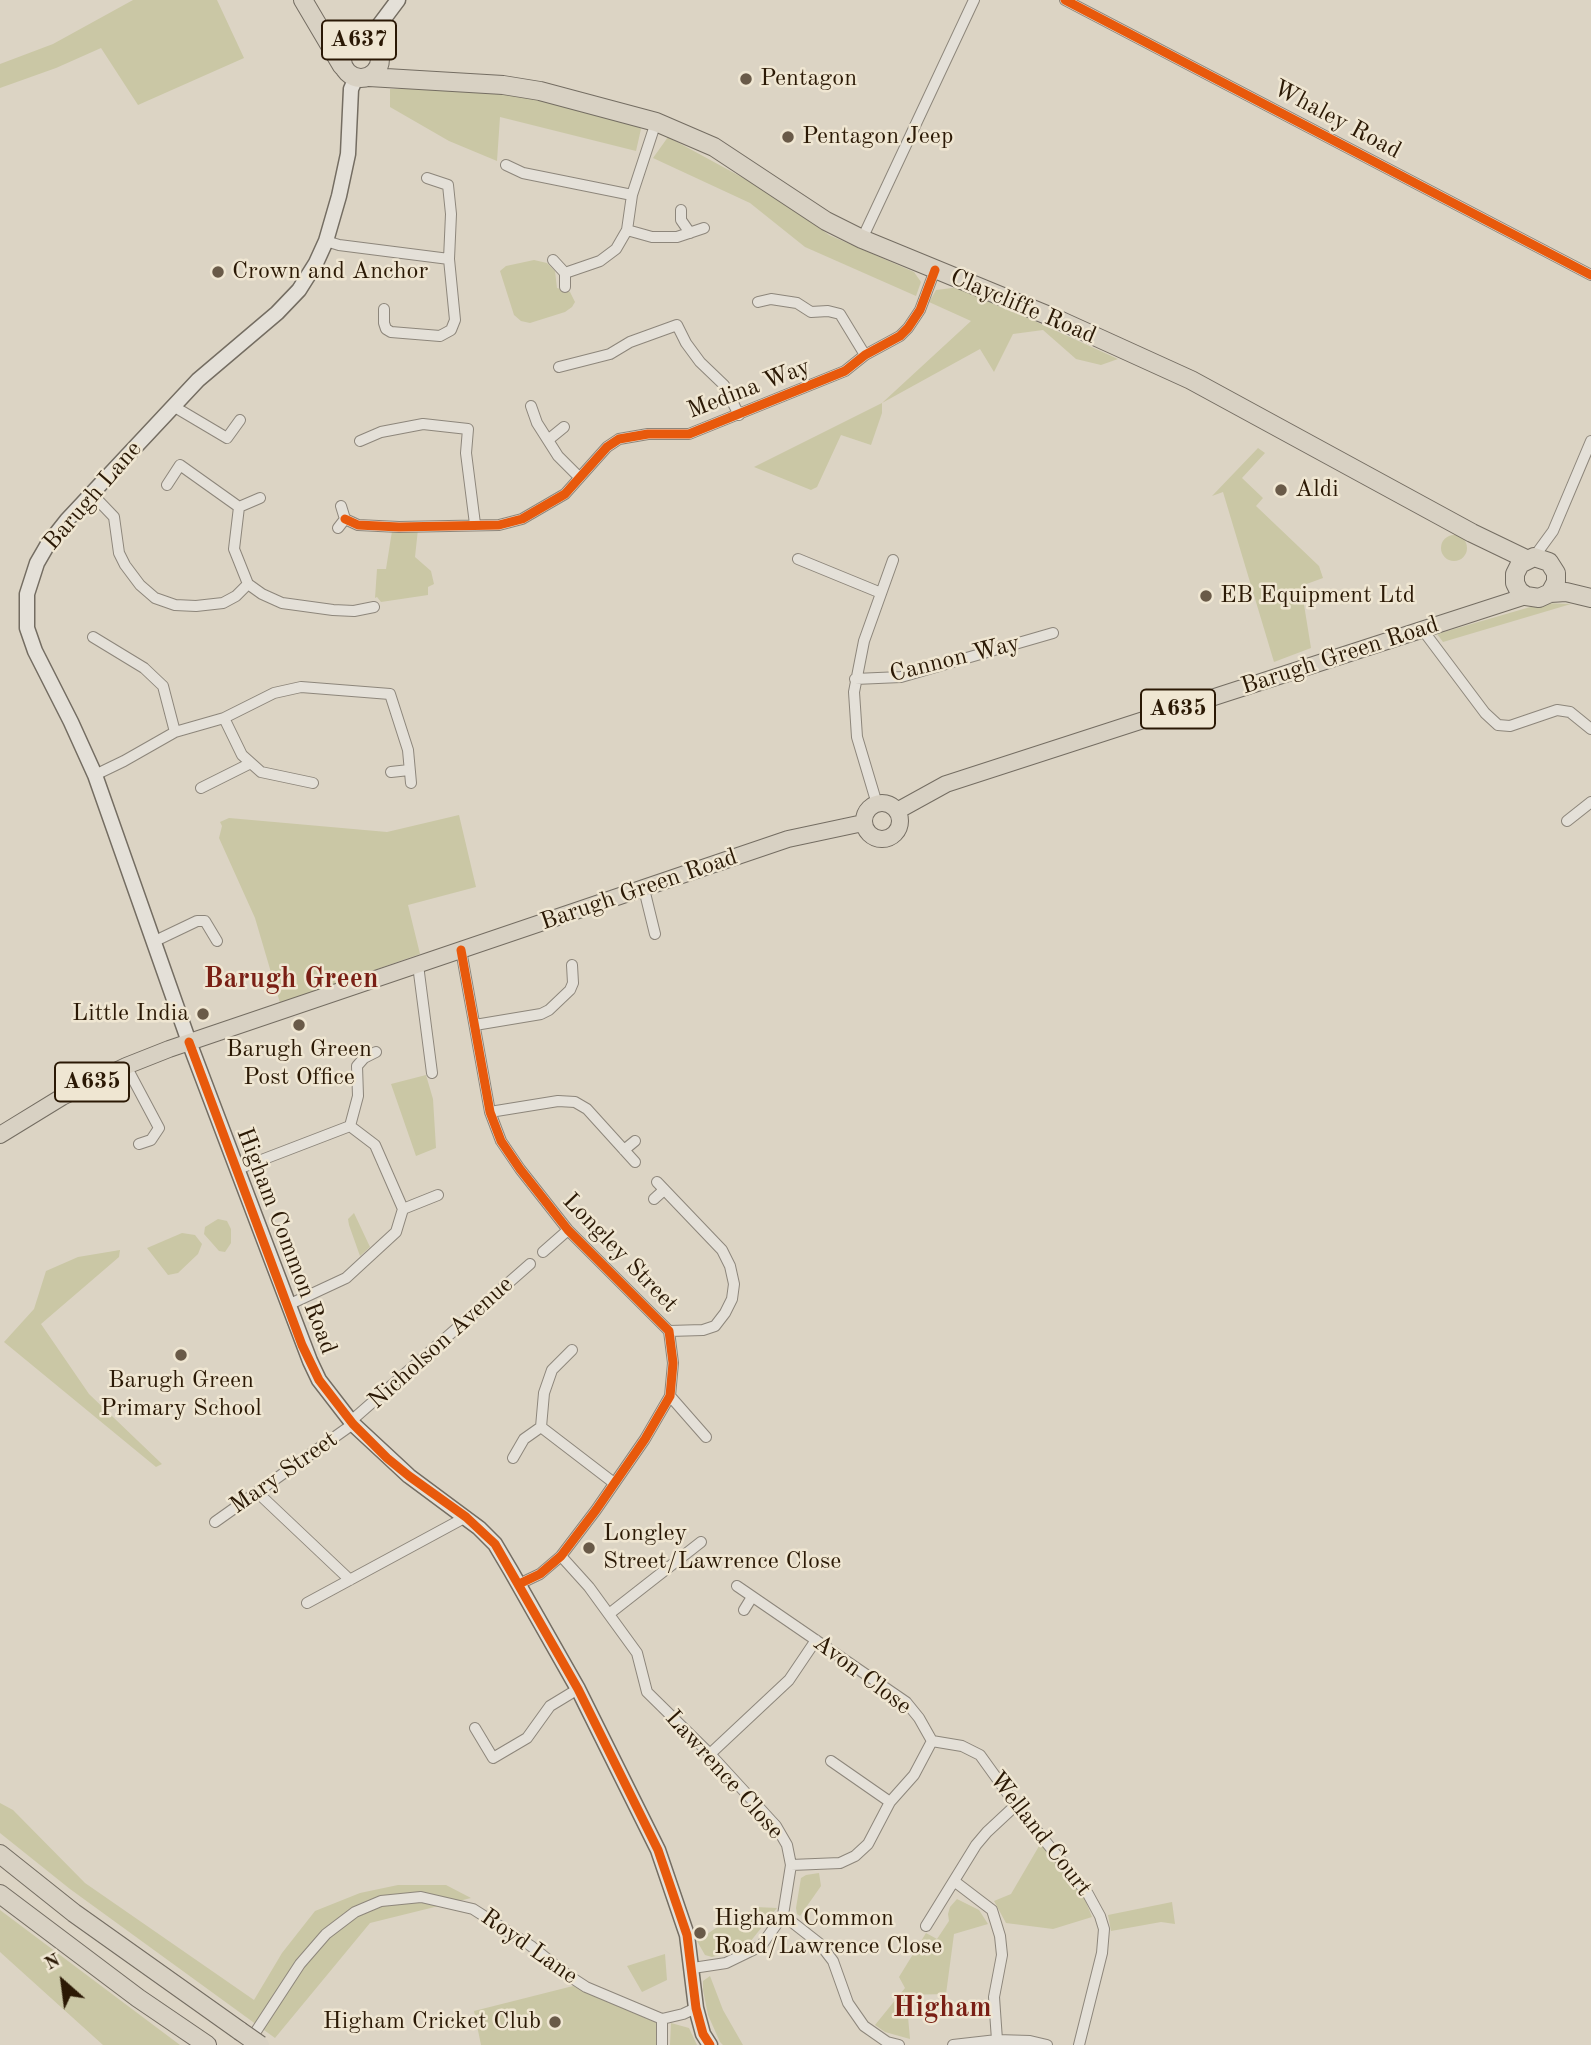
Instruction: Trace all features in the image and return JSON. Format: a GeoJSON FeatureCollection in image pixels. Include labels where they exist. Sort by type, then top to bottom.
{"type":"FeatureCollection","features":[{"type":"Feature","properties":{"kind":"highway","name":"A637"},"geometry":{"type":"LineString","coordinates":[[303,0],[324,32],[336,41],[374,44],[371,67],[346,71],[324,32]]}},
{"type":"Feature","properties":{"kind":"highway","name":"A637"},"geometry":{"type":"LineString","coordinates":[[342,66],[342,55],[354,42]]}},
{"type":"Feature","properties":{"kind":"highway","name":"Claycliffe Road"},"geometry":{"type":"LineString","coordinates":[[371,67],[401,79],[503,85],[540,91],[656,122],[714,147],[826,220],[862,239],[1059,320],[1191,380],[1472,533],[1532,571]]}},
{"type":"Feature","properties":{"kind":"highway","name":"A635"},"geometry":{"type":"LineString","coordinates":[[1532,571],[1539,598],[1549,593],[1566,592],[1589,597]]}},
{"type":"Feature","properties":{"kind":"highway","name":"A635"},"geometry":{"type":"LineString","coordinates":[[1532,571],[1568,585],[1589,597]]}},
{"type":"Feature","properties":{"kind":"highway"},"geometry":{"type":"LineString","coordinates":[[0,1853],[74,1913],[243,2038],[261,2045]]}},
{"type":"Feature","properties":{"kind":"highway"},"geometry":{"type":"LineString","coordinates":[[0,1894],[138,1998],[206,2045]]}},
{"type":"Feature","properties":{"kind":"main road"},"geometry":{"type":"LineString","coordinates":[[354,42],[377,28],[398,0]]}},
{"type":"Feature","properties":{"kind":"main road","name":"Barugh Lane"},"geometry":{"type":"LineString","coordinates":[[189,1042],[95,775],[35,651],[27,628],[27,594],[42,554],[67,520],[198,380],[277,313],[299,290],[316,263],[326,241],[348,154],[351,89],[371,67],[377,28]]}},
{"type":"Feature","properties":{"kind":"main road","name":"Barugh Green Road"},"geometry":{"type":"LineString","coordinates":[[897,811],[946,784],[1468,615],[1532,571]]}},
{"type":"Feature","properties":{"kind":"main road"},"geometry":{"type":"LineString","coordinates":[[877,804],[890,804],[897,811],[901,822],[896,833],[886,839],[871,836],[863,823],[866,812],[877,804]]}},
{"type":"Feature","properties":{"kind":"main road","name":"Barugh Green Road"},"geometry":{"type":"LineString","coordinates":[[189,1042],[788,839],[863,823]]}},
{"type":"Feature","properties":{"kind":"main road","name":"A635"},"geometry":{"type":"LineString","coordinates":[[0,1135],[62,1097],[126,1066],[189,1042]]}},
{"type":"Feature","properties":{"kind":"main road","name":"Higham Common Road"},"geometry":{"type":"LineString","coordinates":[[189,1042],[302,1345],[319,1380],[352,1423],[409,1476],[466,1517],[495,1544],[578,1689],[658,1850],[687,1935],[696,2008],[703,2034],[710,2045]]}},
{"type":"Feature","properties":{"kind":"street"},"geometry":{"type":"LineString","coordinates":[[862,239],[974,0]]}},
{"type":"Feature","properties":{"kind":"street","name":"Whaley Road"},"geometry":{"type":"LineString","coordinates":[[1065,0],[1591,275]]}},
{"type":"Feature","properties":{"kind":"street"},"geometry":{"type":"LineString","coordinates":[[565,273],[600,261],[616,249],[627,230],[632,195],[656,122]]}},
{"type":"Feature","properties":{"kind":"street"},"geometry":{"type":"LineString","coordinates":[[506,165],[523,173],[632,195]]}},
{"type":"Feature","properties":{"kind":"street"},"geometry":{"type":"LineString","coordinates":[[384,309],[384,323],[386,329],[391,332],[440,336],[451,330],[454,320],[449,258],[451,214],[447,185],[427,178]]}},
{"type":"Feature","properties":{"kind":"street"},"geometry":{"type":"LineString","coordinates":[[681,210],[681,220],[690,233]]}},
{"type":"Feature","properties":{"kind":"street"},"geometry":{"type":"LineString","coordinates":[[627,230],[652,237],[677,237],[704,228]]}},
{"type":"Feature","properties":{"kind":"street"},"geometry":{"type":"LineString","coordinates":[[326,241],[339,245],[449,258]]}},
{"type":"Feature","properties":{"kind":"street"},"geometry":{"type":"LineString","coordinates":[[553,260],[565,273],[565,287]]}},
{"type":"Feature","properties":{"kind":"street","name":"Medina Way"},"geometry":{"type":"LineString","coordinates":[[341,506],[342,524],[399,527],[499,525],[522,519],[565,494],[607,447],[619,439],[648,434],[690,434],[845,371],[865,355],[900,337],[920,310],[935,270]]}},
{"type":"Feature","properties":{"kind":"street"},"geometry":{"type":"LineString","coordinates":[[758,302],[771,299],[796,303],[811,312],[828,311],[840,314],[865,355]]}},
{"type":"Feature","properties":{"kind":"street"},"geometry":{"type":"LineString","coordinates":[[559,367],[610,354],[630,342],[677,325],[700,362],[724,385],[738,415]]}},
{"type":"Feature","properties":{"kind":"street"},"geometry":{"type":"LineString","coordinates":[[173,406],[227,438],[240,421]]}},
{"type":"Feature","properties":{"kind":"street"},"geometry":{"type":"LineString","coordinates":[[531,406],[558,456],[579,477]]}},
{"type":"Feature","properties":{"kind":"street"},"geometry":{"type":"LineString","coordinates":[[360,441],[381,432],[423,424],[468,429],[466,453],[475,524]]}},
{"type":"Feature","properties":{"kind":"street"},"geometry":{"type":"LineString","coordinates":[[548,440],[564,427]]}},
{"type":"Feature","properties":{"kind":"street"},"geometry":{"type":"LineString","coordinates":[[1532,571],[1553,531],[1591,441]]}},
{"type":"Feature","properties":{"kind":"street"},"geometry":{"type":"LineString","coordinates":[[167,485],[176,462],[239,507]]}},
{"type":"Feature","properties":{"kind":"street"},"geometry":{"type":"LineString","coordinates":[[92,494],[114,517],[119,553],[125,565],[140,585],[155,597],[176,605],[223,603],[236,596],[248,584]]}},
{"type":"Feature","properties":{"kind":"street"},"geometry":{"type":"LineString","coordinates":[[239,507],[260,498]]}},
{"type":"Feature","properties":{"kind":"street"},"geometry":{"type":"LineString","coordinates":[[239,507],[234,549],[248,584],[282,603],[354,611],[374,607]]}},
{"type":"Feature","properties":{"kind":"street"},"geometry":{"type":"LineString","coordinates":[[1532,571],[1553,531]]}},
{"type":"Feature","properties":{"kind":"street"},"geometry":{"type":"LineString","coordinates":[[798,559],[881,593]]}},
{"type":"Feature","properties":{"kind":"street","name":"Cannon Way"},"geometry":{"type":"LineString","coordinates":[[877,804],[857,737],[855,679],[864,641],[893,560]]}},
{"type":"Feature","properties":{"kind":"street"},"geometry":{"type":"LineString","coordinates":[[1422,629],[1485,713],[1498,725],[1510,726],[1558,710],[1570,712],[1591,729]]}},
{"type":"Feature","properties":{"kind":"street","name":"Cannon Way"},"geometry":{"type":"LineString","coordinates":[[855,679],[901,677],[1053,633]]}},
{"type":"Feature","properties":{"kind":"street"},"geometry":{"type":"LineString","coordinates":[[93,637],[144,668],[163,685],[175,732]]}},
{"type":"Feature","properties":{"kind":"street"},"geometry":{"type":"LineString","coordinates":[[95,775],[175,732],[224,718],[274,693],[301,687],[390,694],[408,750],[411,783]]}},
{"type":"Feature","properties":{"kind":"street"},"geometry":{"type":"LineString","coordinates":[[224,718],[249,764],[275,777],[313,783]]}},
{"type":"Feature","properties":{"kind":"street"},"geometry":{"type":"LineString","coordinates":[[201,788],[249,764]]}},
{"type":"Feature","properties":{"kind":"street"},"geometry":{"type":"LineString","coordinates":[[391,772],[410,770]]}},
{"type":"Feature","properties":{"kind":"street"},"geometry":{"type":"LineString","coordinates":[[1567,821],[1591,802]]}},
{"type":"Feature","properties":{"kind":"street"},"geometry":{"type":"LineString","coordinates":[[644,889],[655,934]]}},
{"type":"Feature","properties":{"kind":"street"},"geometry":{"type":"LineString","coordinates":[[153,942],[197,920],[205,921],[217,940]]}},
{"type":"Feature","properties":{"kind":"street","name":"Longley Street"},"geometry":{"type":"LineString","coordinates":[[461,950],[490,1112],[501,1141],[568,1230],[669,1331],[673,1363],[670,1396],[645,1439],[561,1556],[540,1574],[519,1584]]}},
{"type":"Feature","properties":{"kind":"street"},"geometry":{"type":"LineString","coordinates":[[418,965],[432,1073]]}},
{"type":"Feature","properties":{"kind":"street"},"geometry":{"type":"LineString","coordinates":[[475,1025],[541,1014],[549,1010],[570,990],[573,983],[572,965]]}},
{"type":"Feature","properties":{"kind":"street"},"geometry":{"type":"LineString","coordinates":[[350,1126],[358,1096],[357,1066],[364,1058],[376,1052]]}},
{"type":"Feature","properties":{"kind":"street"},"geometry":{"type":"LineString","coordinates":[[126,1066],[159,1128],[151,1140],[139,1144]]}},
{"type":"Feature","properties":{"kind":"street"},"geometry":{"type":"LineString","coordinates":[[490,1112],[558,1101],[575,1102],[587,1110],[635,1162]]}},
{"type":"Feature","properties":{"kind":"street"},"geometry":{"type":"LineString","coordinates":[[238,1169],[350,1126]]}},
{"type":"Feature","properties":{"kind":"street"},"geometry":{"type":"LineString","coordinates":[[288,1305],[346,1278],[396,1232],[402,1209],[374,1145],[350,1126]]}},
{"type":"Feature","properties":{"kind":"street"},"geometry":{"type":"LineString","coordinates":[[624,1150],[635,1141]]}},
{"type":"Feature","properties":{"kind":"street"},"geometry":{"type":"LineString","coordinates":[[654,1199],[661,1186],[722,1250],[730,1266],[734,1284],[732,1299],[715,1326],[703,1330],[669,1331]]}},
{"type":"Feature","properties":{"kind":"street"},"geometry":{"type":"LineString","coordinates":[[402,1209],[438,1195]]}},
{"type":"Feature","properties":{"kind":"street","name":"Longley Street"},"geometry":{"type":"LineString","coordinates":[[543,1252],[568,1230]]}},
{"type":"Feature","properties":{"kind":"street","name":"Nicholson Avenue"},"geometry":{"type":"LineString","coordinates":[[352,1423],[530,1264]]}},
{"type":"Feature","properties":{"kind":"street"},"geometry":{"type":"LineString","coordinates":[[513,1458],[524,1439],[541,1427],[544,1393],[552,1370],[572,1350]]}},
{"type":"Feature","properties":{"kind":"street"},"geometry":{"type":"LineString","coordinates":[[670,1396],[706,1437]]}},
{"type":"Feature","properties":{"kind":"street","name":"Mary Street"},"geometry":{"type":"LineString","coordinates":[[215,1522],[352,1423]]}},
{"type":"Feature","properties":{"kind":"street"},"geometry":{"type":"LineString","coordinates":[[541,1427],[614,1483]]}},
{"type":"Feature","properties":{"kind":"street"},"geometry":{"type":"LineString","coordinates":[[258,1493],[350,1580]]}},
{"type":"Feature","properties":{"kind":"street"},"geometry":{"type":"LineString","coordinates":[[307,1603],[466,1517]]}},
{"type":"Feature","properties":{"kind":"street"},"geometry":{"type":"LineString","coordinates":[[609,1614],[701,1542]]}},
{"type":"Feature","properties":{"kind":"street","name":"Lawrence Close"},"geometry":{"type":"LineString","coordinates":[[561,1556],[637,1653],[647,1692],[710,1754],[776,1826],[787,1845],[791,1865],[783,1915],[761,1945],[726,1963],[693,1968]]}},
{"type":"Feature","properties":{"kind":"street","name":"Avon Close"},"geometry":{"type":"LineString","coordinates":[[737,1586],[906,1702],[932,1741]]}},
{"type":"Feature","properties":{"kind":"street"},"geometry":{"type":"LineString","coordinates":[[744,1610],[752,1597]]}},
{"type":"Feature","properties":{"kind":"street"},"geometry":{"type":"LineString","coordinates":[[710,1754],[789,1680],[816,1640]]}},
{"type":"Feature","properties":{"kind":"street"},"geometry":{"type":"LineString","coordinates":[[475,1728],[493,1758],[527,1738],[550,1706],[578,1689]]}},
{"type":"Feature","properties":{"kind":"street"},"geometry":{"type":"LineString","coordinates":[[791,1865],[839,1863],[855,1856],[867,1844],[890,1802],[914,1775],[932,1741]]}},
{"type":"Feature","properties":{"kind":"street","name":"Welland Court"},"geometry":{"type":"LineString","coordinates":[[932,1741],[962,1746],[980,1755],[1016,1805],[1088,1894],[1104,1929],[1102,1954],[1079,2045]]}},
{"type":"Feature","properties":{"kind":"street"},"geometry":{"type":"LineString","coordinates":[[831,1761],[890,1802]]}},
{"type":"Feature","properties":{"kind":"street"},"geometry":{"type":"LineString","coordinates":[[926,1926],[986,1832],[1016,1805]]}},
{"type":"Feature","properties":{"kind":"street"},"geometry":{"type":"LineString","coordinates":[[954,1881],[992,1910],[1000,1936],[1002,1955],[994,1997],[997,2040]]}},
{"type":"Feature","properties":{"kind":"street","name":"Royd Lane"},"geometry":{"type":"LineString","coordinates":[[243,2038],[326,1934],[355,1912],[381,1901],[421,1897],[473,1909],[531,1946],[586,1987],[662,2019]]}},
{"type":"Feature","properties":{"kind":"street"},"geometry":{"type":"LineString","coordinates":[[783,1915],[827,1952],[833,1961],[848,2003],[864,2026],[887,2042],[899,2045]]}},
{"type":"Feature","properties":{"kind":"street"},"geometry":{"type":"LineString","coordinates":[[662,2045],[662,2019],[696,2008]]}},
{"type":"Feature","properties":{"kind":"street"},"geometry":{"type":"LineString","coordinates":[[953,2045],[997,2040],[1030,2040],[1047,2045]]}},
{"type":"Feature","properties":{"kind":"shaded area"},"geometry":{"type":"Polygon","coordinates":[[[133,0],[217,0],[244,58],[138,105],[101,48],[0,88],[0,64],[53,44],[133,0]]]}},
{"type":"Feature","properties":{"kind":"shaded area"},"geometry":{"type":"Polygon","coordinates":[[[463,88],[502,91],[637,124],[641,129],[636,151],[500,117],[497,161],[449,141],[390,107],[390,89],[463,88]]]}},
{"type":"Feature","properties":{"kind":"shaded area"},"geometry":{"type":"Polygon","coordinates":[[[668,137],[769,192],[829,235],[914,272],[921,282],[916,296],[805,247],[750,203],[653,158],[668,137]]]}},
{"type":"Feature","properties":{"kind":"shaded area"},"geometry":{"type":"Polygon","coordinates":[[[534,260],[547,263],[555,271],[557,288],[570,292],[575,302],[565,312],[530,323],[521,321],[514,315],[500,271],[506,266],[534,260]]]}},
{"type":"Feature","properties":{"kind":"shaded area"},"geometry":{"type":"Polygon","coordinates":[[[960,287],[1118,359],[1101,365],[1076,359],[1043,330],[1013,334],[994,372],[980,349],[882,403],[971,321],[929,302],[936,290],[960,287]]]}},
{"type":"Feature","properties":{"kind":"shaded area"},"geometry":{"type":"Polygon","coordinates":[[[882,403],[882,413],[871,445],[841,435],[817,487],[811,490],[754,467],[882,403]]]}},
{"type":"Feature","properties":{"kind":"shaded area"},"geometry":{"type":"Polygon","coordinates":[[[1258,448],[1265,453],[1242,478],[1263,498],[1256,506],[1319,566],[1323,578],[1301,586],[1311,648],[1274,662],[1223,492],[1212,496],[1258,448]]]}},
{"type":"Feature","properties":{"kind":"shaded area"},"geometry":{"type":"Polygon","coordinates":[[[418,529],[415,557],[431,571],[434,584],[428,587],[428,595],[381,602],[375,598],[377,569],[386,569],[392,531],[418,529]]]}},
{"type":"Feature","properties":{"kind":"shaded area"},"geometry":{"type":"Polygon","coordinates":[[[1454,535],[1463,539],[1467,548],[1463,557],[1454,561],[1445,557],[1441,548],[1445,539],[1454,535]]]}},
{"type":"Feature","properties":{"kind":"shaded area"},"geometry":{"type":"Polygon","coordinates":[[[1544,603],[1571,604],[1443,642],[1437,634],[1544,603]]]}},
{"type":"Feature","properties":{"kind":"shaded area"},"geometry":{"type":"Polygon","coordinates":[[[459,815],[476,887],[408,905],[420,954],[280,1003],[255,918],[219,838],[222,826],[220,822],[229,818],[387,832],[459,815]]]}},
{"type":"Feature","properties":{"kind":"shaded area"},"geometry":{"type":"Polygon","coordinates":[[[426,1075],[433,1099],[436,1148],[416,1156],[391,1084],[426,1075]]]}},
{"type":"Feature","properties":{"kind":"shaded area"},"geometry":{"type":"Polygon","coordinates":[[[354,1213],[370,1247],[360,1256],[348,1219],[354,1213]]]}},
{"type":"Feature","properties":{"kind":"shaded area"},"geometry":{"type":"Polygon","coordinates":[[[218,1219],[227,1221],[231,1229],[231,1243],[225,1252],[219,1251],[204,1234],[205,1227],[218,1219]]]}},
{"type":"Feature","properties":{"kind":"shaded area"},"geometry":{"type":"Polygon","coordinates":[[[182,1233],[195,1235],[202,1244],[198,1254],[178,1273],[168,1275],[147,1248],[182,1233]]]}},
{"type":"Feature","properties":{"kind":"shaded area"},"geometry":{"type":"Polygon","coordinates":[[[120,1250],[119,1257],[41,1324],[89,1394],[162,1464],[156,1467],[4,1342],[34,1309],[46,1271],[78,1257],[120,1250]]]}},
{"type":"Feature","properties":{"kind":"shaded area"},"geometry":{"type":"Polygon","coordinates":[[[0,1803],[13,1810],[85,1883],[254,2000],[282,1953],[315,1911],[360,1893],[398,1885],[446,1885],[471,1898],[370,1923],[275,2038],[70,1889],[0,1833],[0,1803]]]}},
{"type":"Feature","properties":{"kind":"shaded area"},"geometry":{"type":"Polygon","coordinates":[[[1042,1841],[1084,1897],[1092,1917],[1053,1929],[1006,1923],[994,1901],[1011,1894],[1042,1841]]]}},
{"type":"Feature","properties":{"kind":"shaded area"},"geometry":{"type":"Polygon","coordinates":[[[819,1873],[821,1886],[800,1916],[796,1908],[801,1878],[819,1873]]]}},
{"type":"Feature","properties":{"kind":"shaded area"},"geometry":{"type":"Polygon","coordinates":[[[957,1899],[979,1910],[988,1924],[954,1934],[946,1994],[906,1995],[910,2039],[885,2032],[875,2025],[905,1988],[899,1977],[926,1933],[937,1939],[949,1921],[950,1907],[957,1899]]]}},
{"type":"Feature","properties":{"kind":"shaded area"},"geometry":{"type":"Polygon","coordinates":[[[1172,1902],[1175,1924],[1161,1922],[1111,1931],[1108,1915],[1172,1902]]]}},
{"type":"Feature","properties":{"kind":"shaded area"},"geometry":{"type":"Polygon","coordinates":[[[756,1907],[777,1908],[750,1942],[739,1950],[712,1957],[705,1955],[697,1941],[729,1919],[733,1924],[756,1907]]]}},
{"type":"Feature","properties":{"kind":"shaded area"},"geometry":{"type":"Polygon","coordinates":[[[0,1910],[180,2045],[103,2045],[0,1952],[0,1910]]]}},
{"type":"Feature","properties":{"kind":"shaded area"},"geometry":{"type":"Polygon","coordinates":[[[665,1954],[667,1980],[642,1992],[627,1966],[665,1954]]]}},
{"type":"Feature","properties":{"kind":"shaded area"},"geometry":{"type":"Polygon","coordinates":[[[710,1976],[723,2010],[743,2045],[723,2045],[720,2042],[708,2015],[703,1990],[703,1981],[710,1976]]]}},
{"type":"Feature","properties":{"kind":"shaded area","name":"Higham Cricket Club"},"geometry":{"type":"Polygon","coordinates":[[[573,1986],[657,2023],[657,2045],[481,2045],[474,2011],[573,1986]]]}},
{"type":"Feature","properties":{"kind":"shaded area"},"geometry":{"type":"Polygon","coordinates":[[[671,2023],[689,2028],[697,2045],[670,2045],[671,2023]]]}},
{"type":"Feature","properties":{"kind":"cycle path"},"geometry":{"type":"LineString","coordinates":[[1065,0],[1591,275]]}},
{"type":"Feature","properties":{"kind":"cycle path"},"geometry":{"type":"LineString","coordinates":[[345,519],[358,525],[399,527],[499,525],[522,519],[565,494],[607,447],[619,439],[648,434],[689,434],[845,371],[908,328],[920,310],[935,270]]}},
{"type":"Feature","properties":{"kind":"cycle path"},"geometry":{"type":"LineString","coordinates":[[461,950],[490,1112],[501,1141],[568,1230],[669,1331],[673,1363],[670,1396],[645,1439],[596,1510],[561,1556],[540,1574],[519,1584]]}},
{"type":"Feature","properties":{"kind":"cycle path"},"geometry":{"type":"LineString","coordinates":[[189,1042],[302,1345],[319,1380],[353,1424],[387,1458],[466,1517],[495,1544],[578,1689],[658,1850],[687,1935],[696,2008],[703,2034],[710,2045]]}},
{"type":"Feature","properties":{"kind":"place","name":"Pentagon"},"geometry":{"type":"Point","coordinates":[746,79]}},
{"type":"Feature","properties":{"kind":"place","name":"Pentagon Jeep"},"geometry":{"type":"Point","coordinates":[788,137]}},
{"type":"Feature","properties":{"kind":"place","name":"Crown and Anchor"},"geometry":{"type":"Point","coordinates":[218,272]}},
{"type":"Feature","properties":{"kind":"place","name":"Aldi"},"geometry":{"type":"Point","coordinates":[1281,490]}},
{"type":"Feature","properties":{"kind":"place","name":"EB Equipment Ltd"},"geometry":{"type":"Point","coordinates":[1206,596]}},
{"type":"Feature","properties":{"kind":"place","name":"Little India"},"geometry":{"type":"Point","coordinates":[203,1014]}},
{"type":"Feature","properties":{"kind":"place","name":"Barugh Green Post Office"},"geometry":{"type":"Point","coordinates":[299,1025]}},
{"type":"Feature","properties":{"kind":"place","name":"Barugh Green Primary School"},"geometry":{"type":"Point","coordinates":[181,1355]}},
{"type":"Feature","properties":{"kind":"place","name":"Longley Street/Lawrence Close"},"geometry":{"type":"Point","coordinates":[589,1548]}},
{"type":"Feature","properties":{"kind":"place","name":"Higham Common Road/Lawrence Close"},"geometry":{"type":"Point","coordinates":[700,1933]}},
{"type":"Feature","properties":{"kind":"place","name":"Higham Cricket Club"},"geometry":{"type":"Point","coordinates":[555,2022]}},
{"type":"Feature","properties":{"kind":"district","name":"Barugh Green"},"geometry":{"type":"Point","coordinates":[291,980]}},
{"type":"Feature","properties":{"kind":"district","name":"Higham"},"geometry":{"type":"Point","coordinates":[942,2009]}}]}
